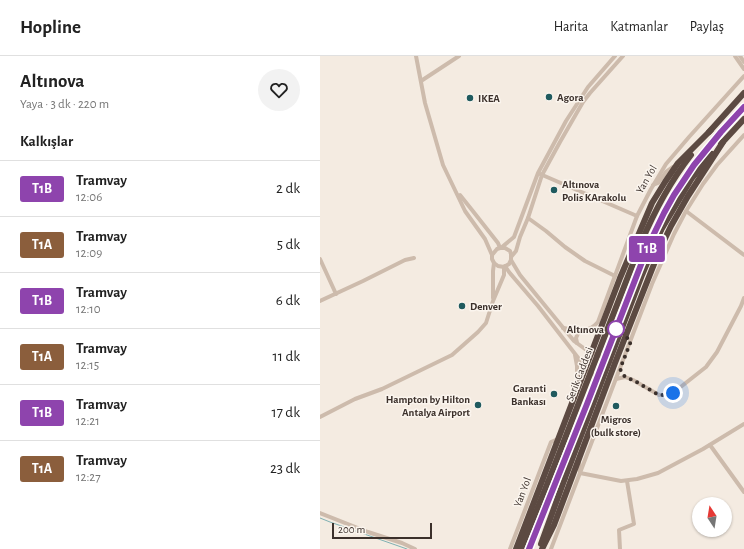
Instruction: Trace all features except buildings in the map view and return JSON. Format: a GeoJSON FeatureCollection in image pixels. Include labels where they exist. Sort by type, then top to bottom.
{"type":"FeatureCollection","features":[{"type":"Feature","properties":{"kind":"highway","name":"Serik Caddesi"},"geometry":{"type":"LineString","coordinates":[[521,549],[651,220],[689,157],[744,93]]}},
{"type":"Feature","properties":{"kind":"highway"},"geometry":{"type":"LineString","coordinates":[[541,549],[565,478],[661,230],[692,178],[744,119]]}},
{"type":"Feature","properties":{"kind":"highway"},"geometry":{"type":"LineString","coordinates":[[516,549],[555,440],[577,390],[636,238],[652,203],[678,163],[711,130]]}},
{"type":"Feature","properties":{"kind":"highway"},"geometry":{"type":"LineString","coordinates":[[541,549],[554,525],[660,249],[688,196],[723,142]]}},
{"type":"Feature","properties":{"kind":"street"},"geometry":{"type":"LineString","coordinates":[[416,56],[427,110],[443,165],[466,211],[485,239],[492,255],[494,263],[493,301]]}},
{"type":"Feature","properties":{"kind":"street"},"geometry":{"type":"LineString","coordinates":[[421,81],[459,56]]}},
{"type":"Feature","properties":{"kind":"street"},"geometry":{"type":"LineString","coordinates":[[492,255],[494,251],[501,248],[514,237],[540,174],[566,120],[588,87],[615,56]]}},
{"type":"Feature","properties":{"kind":"street"},"geometry":{"type":"LineString","coordinates":[[494,263],[498,266],[509,264],[516,251],[528,218],[540,174],[583,102],[623,56]]}},
{"type":"Feature","properties":{"kind":"street"},"geometry":{"type":"LineString","coordinates":[[735,56],[744,69]]}},
{"type":"Feature","properties":{"kind":"street"},"geometry":{"type":"LineString","coordinates":[[740,56],[744,62]]}},
{"type":"Feature","properties":{"kind":"street","name":"Yan Yol"},"geometry":{"type":"LineString","coordinates":[[579,331],[589,330],[598,322],[637,216],[666,164],[688,137],[744,76]]}},
{"type":"Feature","properties":{"kind":"street"},"geometry":{"type":"LineString","coordinates":[[551,549],[652,284],[674,234],[703,184],[717,165],[744,135]]}},
{"type":"Feature","properties":{"kind":"street"},"geometry":{"type":"LineString","coordinates":[[653,186],[658,183],[666,172],[678,163]]}},
{"type":"Feature","properties":{"kind":"street"},"geometry":{"type":"LineString","coordinates":[[540,174],[637,216]]}},
{"type":"Feature","properties":{"kind":"street"},"geometry":{"type":"LineString","coordinates":[[457,192],[501,248]]}},
{"type":"Feature","properties":{"kind":"street"},"geometry":{"type":"LineString","coordinates":[[686,211],[744,255]]}},
{"type":"Feature","properties":{"kind":"street"},"geometry":{"type":"LineString","coordinates":[[528,218],[585,261],[615,276],[615,290]]}},
{"type":"Feature","properties":{"kind":"street"},"geometry":{"type":"LineString","coordinates":[[501,248],[508,249],[520,275],[574,342],[585,349],[615,363],[625,377]]}},
{"type":"Feature","properties":{"kind":"street"},"geometry":{"type":"LineString","coordinates":[[320,301],[405,260],[414,258]]}},
{"type":"Feature","properties":{"kind":"street"},"geometry":{"type":"LineString","coordinates":[[320,259],[336,294]]}},
{"type":"Feature","properties":{"kind":"street"},"geometry":{"type":"LineString","coordinates":[[320,418],[355,399],[382,389],[452,355],[486,323],[504,275],[504,266]]}},
{"type":"Feature","properties":{"kind":"street"},"geometry":{"type":"LineString","coordinates":[[504,266],[538,306],[585,369],[600,379],[609,380],[625,377],[659,395],[673,393],[706,367],[717,352],[744,298]]}},
{"type":"Feature","properties":{"kind":"street"},"geometry":{"type":"LineString","coordinates":[[562,328],[579,331],[576,338],[578,344]]}},
{"type":"Feature","properties":{"kind":"street"},"geometry":{"type":"LineString","coordinates":[[574,353],[577,366],[577,390]]}},
{"type":"Feature","properties":{"kind":"street"},"geometry":{"type":"LineString","coordinates":[[580,473],[621,482],[658,473],[710,445],[744,424]]}},
{"type":"Feature","properties":{"kind":"street","name":"Yan Yol"},"geometry":{"type":"LineString","coordinates":[[510,549],[555,440]]}},
{"type":"Feature","properties":{"kind":"street"},"geometry":{"type":"LineString","coordinates":[[710,445],[744,492]]}},
{"type":"Feature","properties":{"kind":"street"},"geometry":{"type":"LineString","coordinates":[[579,459],[580,473]]}},
{"type":"Feature","properties":{"kind":"street"},"geometry":{"type":"LineString","coordinates":[[620,549],[619,530],[634,524],[627,481]]}},
{"type":"Feature","properties":{"kind":"street"},"geometry":{"type":"LineString","coordinates":[[562,503],[571,497]]}},
{"type":"Feature","properties":{"kind":"street"},"geometry":{"type":"LineString","coordinates":[[320,513],[415,549]]}},
{"type":"Feature","properties":{"kind":"waterway"},"geometry":{"type":"LineString","coordinates":[[320,518],[407,549]]}},
{"type":"Feature","properties":{"kind":"tram line"},"geometry":{"type":"LineString","coordinates":[[528,549],[644,251],[658,221],[673,191],[698,157],[744,104]]}},
{"type":"Feature","properties":{"kind":"tram line","name":"T1B"},"geometry":{"type":"LineString","coordinates":[[529,549],[649,244],[664,213],[694,165],[744,107]]}},
{"type":"Feature","properties":{"kind":"place","name":"Agora"},"geometry":{"type":"Point","coordinates":[549,97]}},
{"type":"Feature","properties":{"kind":"place","name":"IKEA"},"geometry":{"type":"Point","coordinates":[470,98]}},
{"type":"Feature","properties":{"kind":"place","name":"Altınova Polis KArakolu"},"geometry":{"type":"Point","coordinates":[554,190]}},
{"type":"Feature","properties":{"kind":"place","name":"Denver"},"geometry":{"type":"Point","coordinates":[462,306]}},
{"type":"Feature","properties":{"kind":"place","name":"Altınova"},"geometry":{"type":"Point","coordinates":[616,329]}},
{"type":"Feature","properties":{"kind":"place","name":"Garanti Bankası"},"geometry":{"type":"Point","coordinates":[554,394]}},
{"type":"Feature","properties":{"kind":"place","name":"Hampton by Hilton Antalya Airport"},"geometry":{"type":"Point","coordinates":[478,405]}},
{"type":"Feature","properties":{"kind":"place","name":"Migros (bulk store)"},"geometry":{"type":"Point","coordinates":[616,406]}},
{"type":"Feature","properties":{"kind":"route"},"geometry":{"type":"LineString","coordinates":[[616,329],[631,341],[620,369],[625,377],[659,395],[673,393]]}}]}
